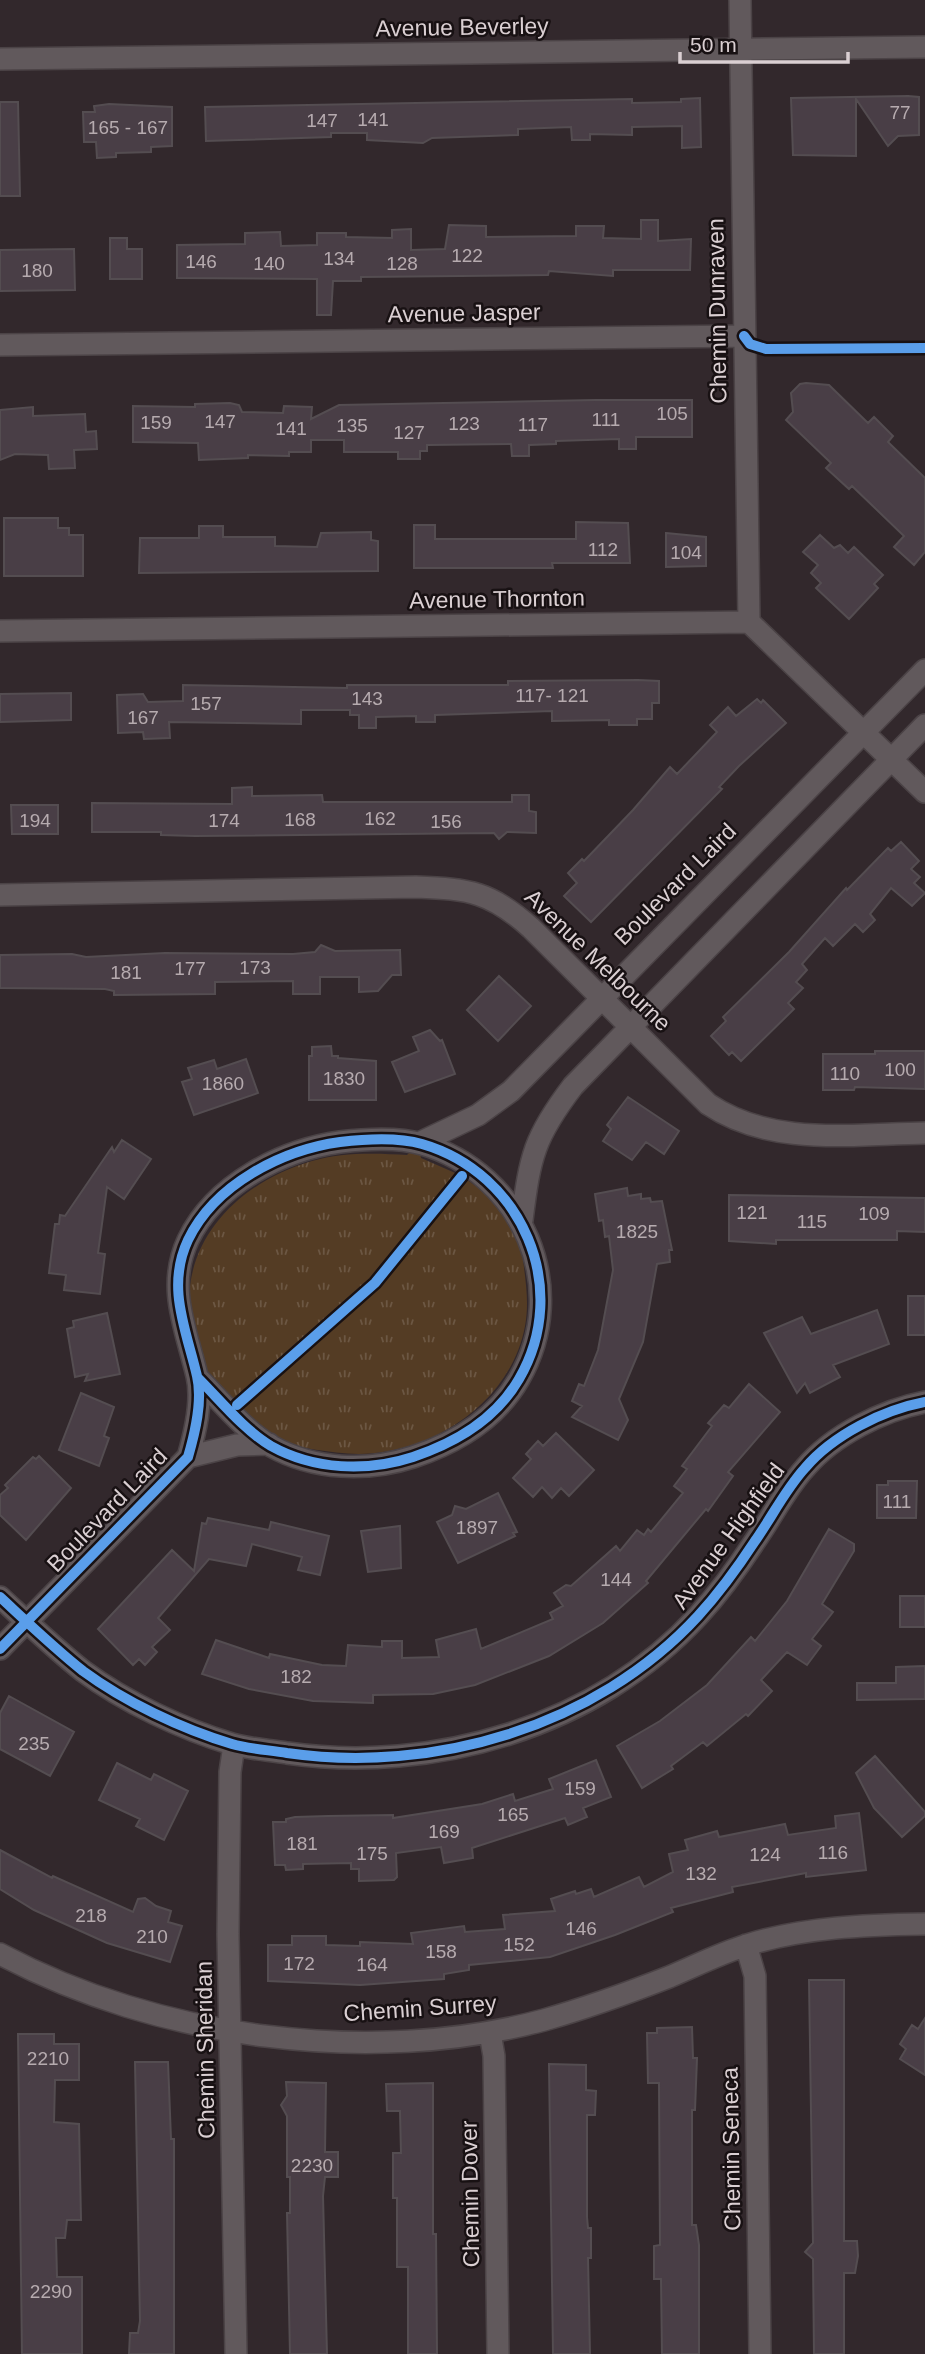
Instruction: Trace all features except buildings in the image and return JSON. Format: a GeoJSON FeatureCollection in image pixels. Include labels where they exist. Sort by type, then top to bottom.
{"type":"FeatureCollection","features":[{"type":"Feature","properties":{"kind":"street","name":"Chemin Dunraven"},"geometry":{"type":"LineString","coordinates":[[740,0],[749,622]]}},
{"type":"Feature","properties":{"kind":"street","name":"Avenue Beverley"},"geometry":{"type":"LineString","coordinates":[[0,59],[925,47]]}},
{"type":"Feature","properties":{"kind":"street","name":"Avenue Jasper"},"geometry":{"type":"LineString","coordinates":[[0,345],[744,336]]}},
{"type":"Feature","properties":{"kind":"street","name":"Avenue Thornton"},"geometry":{"type":"LineString","coordinates":[[0,631],[749,622]]}},
{"type":"Feature","properties":{"kind":"street"},"geometry":{"type":"LineString","coordinates":[[749,622],[925,792]]}},
{"type":"Feature","properties":{"kind":"street","name":"Boulevard Laird"},"geometry":{"type":"LineString","coordinates":[[419,1143],[478,1115],[511,1091],[552,1053],[601,997],[925,670]]}},
{"type":"Feature","properties":{"kind":"street","name":"Boulevard Laird"},"geometry":{"type":"LineString","coordinates":[[198,1378],[268,1444],[298,1458],[321,1463],[374,1466],[438,1449],[480,1423],[518,1381],[529,1358],[539,1315],[540,1279],[522,1220],[532,1156],[547,1121],[573,1086],[925,724]]}},
{"type":"Feature","properties":{"kind":"street","name":"Avenue Melbourne"},"geometry":{"type":"LineString","coordinates":[[0,895],[461,888],[481,893],[512,911],[708,1104],[733,1121],[760,1130],[801,1135],[925,1133]]}},
{"type":"Feature","properties":{"kind":"street","name":"Boulevard Laird"},"geometry":{"type":"LineString","coordinates":[[0,1649],[188,1457],[195,1427],[198,1378],[180,1320],[177,1290],[179,1265],[195,1229],[223,1195],[274,1161],[307,1147],[356,1142],[419,1143],[470,1166],[522,1220]]}},
{"type":"Feature","properties":{"kind":"street","name":"Avenue Highfield"},"geometry":{"type":"LineString","coordinates":[[0,1597],[86,1673],[129,1698],[234,1745],[343,1759],[398,1758],[474,1743],[558,1714],[608,1688],[679,1635],[716,1595],[807,1465],[864,1424],[925,1402]]}},
{"type":"Feature","properties":{"kind":"street","name":"Boulevard Laird"},"geometry":{"type":"LineString","coordinates":[[188,1457],[237,1445],[268,1444]]}},
{"type":"Feature","properties":{"kind":"street","name":"Chemin Sheridan"},"geometry":{"type":"LineString","coordinates":[[234,1745],[230,1772],[228,1934],[232,2030],[236,2354]]}},
{"type":"Feature","properties":{"kind":"street","name":"Chemin Surrey"},"geometry":{"type":"LineString","coordinates":[[0,1954],[39,1975],[111,2003],[232,2030],[337,2041],[394,2042],[490,2033],[583,2008],[746,1945],[856,1925],[925,1924]]}},
{"type":"Feature","properties":{"kind":"street","name":"Chemin Seneca"},"geometry":{"type":"LineString","coordinates":[[746,1945],[755,1976],[760,2354]]}},
{"type":"Feature","properties":{"kind":"street","name":"Chemin Dover"},"geometry":{"type":"LineString","coordinates":[[490,2033],[494,2056],[498,2354]]}},
{"type":"Feature","properties":{"kind":"green space"},"geometry":{"type":"Polygon","coordinates":[[[419,1143],[421,1158],[462,1176],[522,1220],[527,1312],[517,1353],[504,1378],[486,1400],[440,1433],[414,1444],[359,1454],[269,1444],[259,1423],[198,1378],[205,1364],[193,1330],[189,1297],[194,1266],[206,1238],[225,1213],[250,1191],[279,1174],[312,1161],[335,1156],[407,1155],[419,1143]]]}},
{"type":"Feature","properties":{"kind":"cycle path"},"geometry":{"type":"LineString","coordinates":[[744,336],[750,344],[766,349],[925,348]]}},
{"type":"Feature","properties":{"kind":"cycle path"},"geometry":{"type":"LineString","coordinates":[[0,1649],[188,1457],[197,1417],[199,1386],[180,1308],[179,1274],[188,1240],[200,1220],[233,1186],[274,1162],[318,1146],[371,1139],[413,1142],[457,1159],[487,1180],[511,1207],[528,1238],[538,1272],[540,1308],[534,1344],[519,1379],[499,1406],[473,1428],[444,1445],[413,1457],[377,1465],[341,1466],[305,1460],[261,1439],[198,1378]]}},
{"type":"Feature","properties":{"kind":"cycle path"},"geometry":{"type":"LineString","coordinates":[[237,1405],[375,1283],[462,1176]]}},
{"type":"Feature","properties":{"kind":"cycle path"},"geometry":{"type":"LineString","coordinates":[[0,1597],[99,1682],[154,1714],[213,1738],[252,1748],[342,1758],[398,1756],[454,1748],[509,1734],[562,1714],[611,1687],[657,1655],[698,1616],[721,1589],[791,1485],[816,1456],[844,1435],[876,1418],[925,1402]]}}]}
